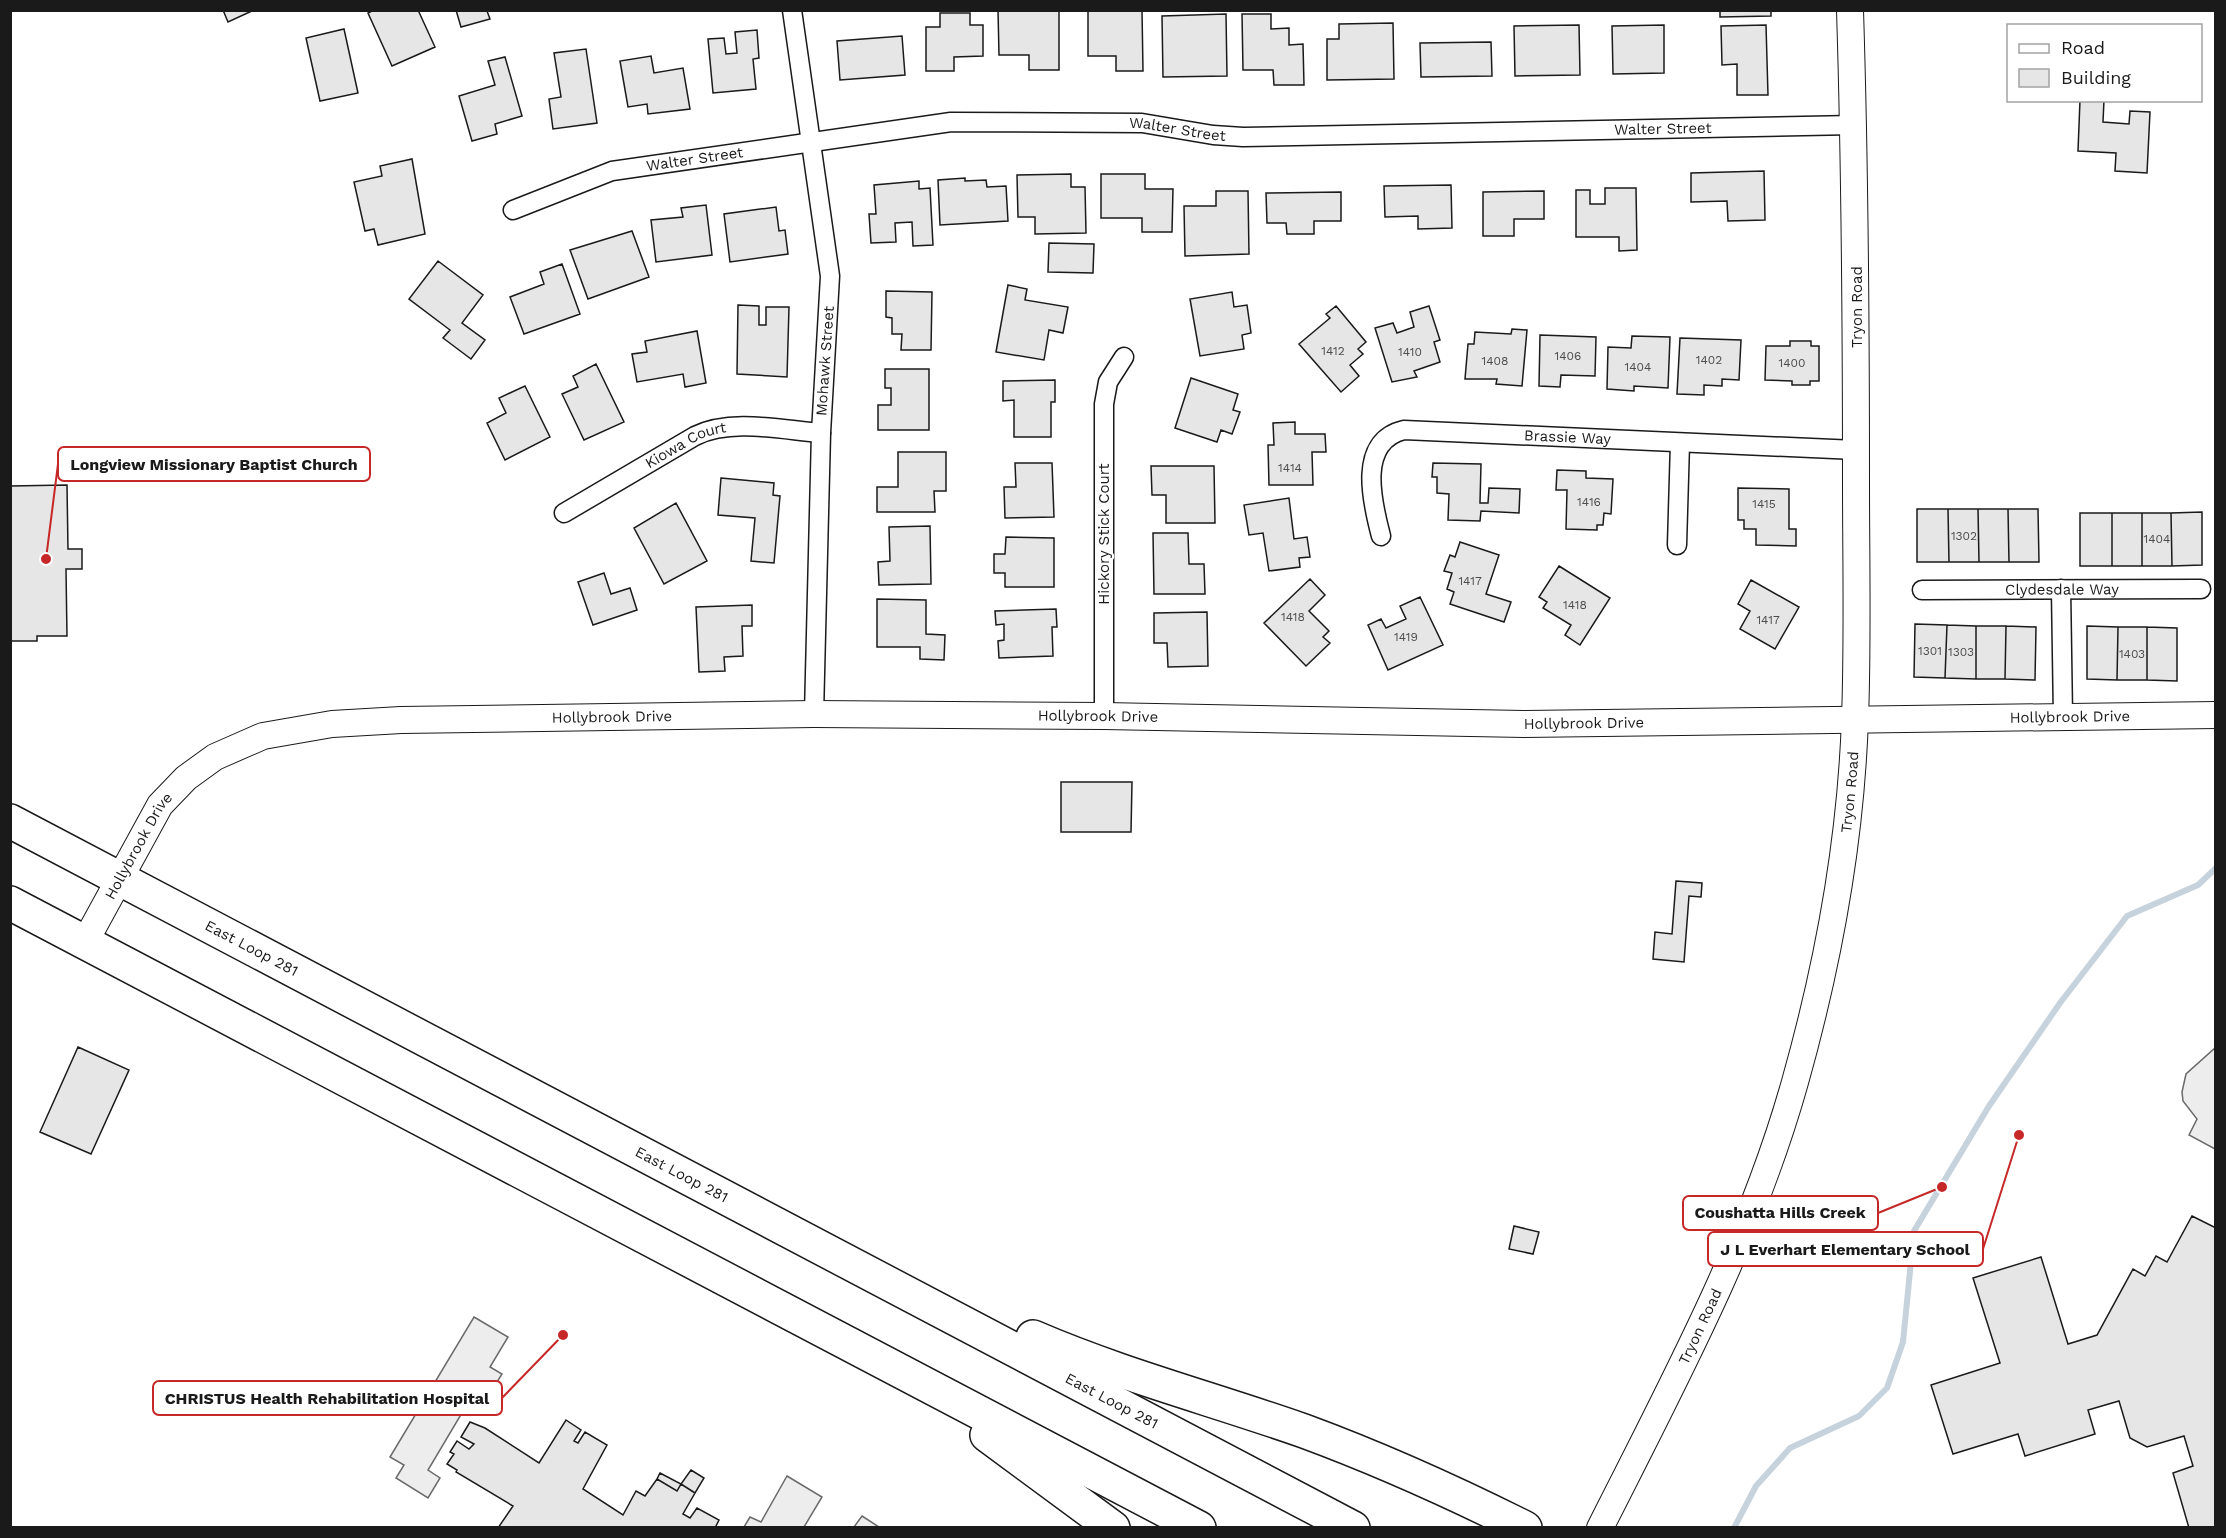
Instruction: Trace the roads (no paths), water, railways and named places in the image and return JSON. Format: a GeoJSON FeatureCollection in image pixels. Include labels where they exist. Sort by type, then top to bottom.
{"type":"FeatureCollection","features":[{"type":"Feature","properties":{"kind":"highway","name":"East Loop 281"},"geometry":{"type":"LineString","coordinates":[[10,820],[1353,1527]]}},
{"type":"Feature","properties":{"kind":"highway"},"geometry":{"type":"LineString","coordinates":[[10,903],[1199,1527]]}},
{"type":"Feature","properties":{"kind":"highway"},"geometry":{"type":"LineString","coordinates":[[905,1290],[1005,1324],[1110,1367],[1343,1446],[1444,1487],[1525,1527]]}},
{"type":"Feature","properties":{"kind":"highway"},"geometry":{"type":"LineString","coordinates":[[878,1358],[1113,1527]]}},
{"type":"Feature","properties":{"kind":"street","name":"Mohawk Street"},"geometry":{"type":"LineString","coordinates":[[792,10],[830,276],[821,433],[814,714]]}},
{"type":"Feature","properties":{"kind":"street","name":"Tryon Road"},"geometry":{"type":"LineString","coordinates":[[1600,1527],[1710,1308],[1747,1220],[1779,1133],[1808,1033],[1829,939],[1845,829],[1855,719],[1857,286],[1850,10]]}},
{"type":"Feature","properties":{"kind":"street","name":"Walter Street"},"geometry":{"type":"LineString","coordinates":[[513,210],[612,171],[962,121],[1143,123],[1213,135],[1243,137],[1854,126]]}},
{"type":"Feature","properties":{"kind":"street","name":"Hickory Stick Court"},"geometry":{"type":"LineString","coordinates":[[1104,716],[1104,404],[1108,382],[1124,357]]}},
{"type":"Feature","properties":{"kind":"street","name":"Kiowa Court"},"geometry":{"type":"LineString","coordinates":[[564,513],[695,436],[715,429],[738,427],[821,433]]}},
{"type":"Feature","properties":{"kind":"street","name":"Brassie Way"},"geometry":{"type":"LineString","coordinates":[[1381,536],[1372,499],[1373,459],[1382,442],[1398,431],[1856,450]]}},
{"type":"Feature","properties":{"kind":"street"},"geometry":{"type":"LineString","coordinates":[[1677,545],[1680,443]]}},
{"type":"Feature","properties":{"kind":"street"},"geometry":{"type":"LineString","coordinates":[[2061,589],[2063,717]]}},
{"type":"Feature","properties":{"kind":"street","name":"Clydesdale Way"},"geometry":{"type":"LineString","coordinates":[[1922,591],[2201,589]]}},
{"type":"Feature","properties":{"kind":"street","name":"Hollybrook Drive"},"geometry":{"type":"LineString","coordinates":[[85,942],[150,821],[171,790],[215,757],[247,742],[278,732],[332,724],[401,720],[814,714],[1104,716],[1524,724],[2216,715]]}},
{"type":"Feature","properties":{"kind":"waterway"},"geometry":{"type":"LineString","coordinates":[[1734,1528],[1756,1486],[1790,1448],[1859,1416],[1887,1388],[1903,1342],[1914,1231],[1989,1106],[2060,1003],[2127,916],[2198,885],[2216,868]]}},
{"type":"Feature","properties":{"kind":"place","name":"Longview Missionary Baptist Church"},"geometry":{"type":"Point","coordinates":[46,559]}},
{"type":"Feature","properties":{"kind":"place","name":"J L Everhart Elementary School"},"geometry":{"type":"Point","coordinates":[2019,1135]}},
{"type":"Feature","properties":{"kind":"place","name":"Coushatta Hills Creek"},"geometry":{"type":"Point","coordinates":[1942,1187]}},
{"type":"Feature","properties":{"kind":"place","name":"CHRISTUS Health Rehabilitation Hospital"},"geometry":{"type":"Point","coordinates":[563,1335]}}]}
